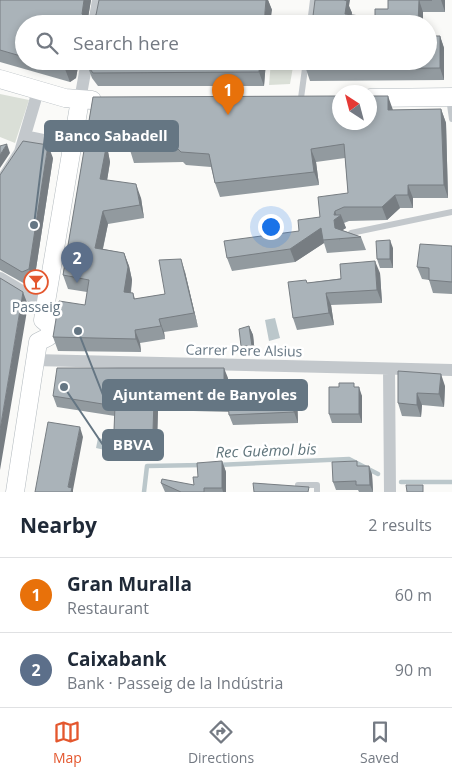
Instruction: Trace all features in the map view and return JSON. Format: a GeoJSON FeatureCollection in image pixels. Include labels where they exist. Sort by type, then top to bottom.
{"type":"FeatureCollection","features":[{"type":"Feature","properties":{"kind":"street"},"geometry":{"type":"LineString","coordinates":[[96,15],[98,0]]}},
{"type":"Feature","properties":{"kind":"street"},"geometry":{"type":"LineString","coordinates":[[15,492],[38,342],[48,337],[51,331],[48,324],[43,320],[85,70]]}},
{"type":"Feature","properties":{"kind":"street"},"geometry":{"type":"LineString","coordinates":[[0,79],[38,91],[80,100],[108,100]]}},
{"type":"Feature","properties":{"kind":"street"},"geometry":{"type":"LineString","coordinates":[[0,183],[20,152],[38,91]]}},
{"type":"Feature","properties":{"kind":"street"},"geometry":{"type":"LineString","coordinates":[[377,98],[450,96]]}},
{"type":"Feature","properties":{"kind":"street"},"geometry":{"type":"LineString","coordinates":[[282,98],[320,98]]}},
{"type":"Feature","properties":{"kind":"street"},"geometry":{"type":"LineString","coordinates":[[25,136],[73,146]]}},
{"type":"Feature","properties":{"kind":"street"},"geometry":{"type":"LineString","coordinates":[[0,278],[30,296],[48,293]]}},
{"type":"Feature","properties":{"kind":"street","name":"Carrer Pere Alsius"},"geometry":{"type":"LineString","coordinates":[[34,360],[452,370]]}},
{"type":"Feature","properties":{"kind":"street"},"geometry":{"type":"LineString","coordinates":[[389,369],[390,492]]}},
{"type":"Feature","properties":{"kind":"lane"},"geometry":{"type":"LineString","coordinates":[[311,15],[313,0]]}},
{"type":"Feature","properties":{"kind":"lane"},"geometry":{"type":"LineString","coordinates":[[301,98],[305,70]]}},
{"type":"Feature","properties":{"kind":"lane"},"geometry":{"type":"LineString","coordinates":[[450,96],[452,119]]}},
{"type":"Feature","properties":{"kind":"lane"},"geometry":{"type":"LineString","coordinates":[[351,233],[452,212]]}},
{"type":"Feature","properties":{"kind":"lane"},"geometry":{"type":"LineString","coordinates":[[298,485],[318,486],[317,492]]}},
{"type":"Feature","properties":{"kind":"shaded area"},"geometry":{"type":"Polygon","coordinates":[[[270,70],[292,70],[290,84],[269,85],[270,70]]]}},
{"type":"Feature","properties":{"kind":"shaded area"},"geometry":{"type":"Polygon","coordinates":[[[0,94],[29,100],[15,143],[0,137],[0,94]]]}},
{"type":"Feature","properties":{"kind":"shaded area"},"geometry":{"type":"Polygon","coordinates":[[[275,318],[280,338],[269,341],[265,320],[275,318]]]}},
{"type":"Feature","properties":{"kind":"shaded area"},"geometry":{"type":"Polygon","coordinates":[[[98,438],[120,442],[118,453],[96,448],[98,438]]]}},
{"type":"Feature","properties":{"kind":"building"},"geometry":{"type":"Polygon","coordinates":[[[0,0],[84,0],[83,15],[15,15],[15,54],[0,50],[0,0]]]}},
{"type":"Feature","properties":{"kind":"building"},"geometry":{"type":"Polygon","coordinates":[[[99,0],[266,0],[265,15],[96,15],[99,0]]]}},
{"type":"Feature","properties":{"kind":"building"},"geometry":{"type":"Polygon","coordinates":[[[315,0],[344,0],[347,1],[345,14],[352,15],[313,15],[315,0]]]}},
{"type":"Feature","properties":{"kind":"building"},"geometry":{"type":"Polygon","coordinates":[[[388,0],[419,0],[418,15],[375,15],[375,9],[388,9],[388,0]]]}},
{"type":"Feature","properties":{"kind":"building"},"geometry":{"type":"Polygon","coordinates":[[[437,36],[440,36],[440,68],[437,68],[437,36]]]}},
{"type":"Feature","properties":{"kind":"building"},"geometry":{"type":"Polygon","coordinates":[[[91,70],[259,70],[259,72],[93,73],[91,70]]]}},
{"type":"Feature","properties":{"kind":"building"},"geometry":{"type":"Polygon","coordinates":[[[332,96],[332,130],[377,130],[377,96],[388,96],[388,110],[441,109],[444,185],[408,185],[408,195],[395,195],[382,207],[344,207],[335,211],[334,215],[341,215],[334,220],[335,228],[361,237],[323,240],[321,228],[290,249],[227,258],[224,241],[299,231],[298,220],[320,217],[318,197],[348,193],[344,144],[311,149],[314,172],[215,183],[209,154],[181,152],[178,149],[130,150],[126,129],[101,128],[106,148],[100,179],[136,184],[140,205],[103,211],[95,248],[124,253],[128,267],[124,292],[133,293],[134,299],[165,294],[159,260],[181,259],[194,313],[159,319],[161,326],[135,330],[136,339],[53,337],[59,301],[85,305],[89,280],[63,275],[93,97],[332,96]]]}},
{"type":"Feature","properties":{"kind":"building"},"geometry":{"type":"Polygon","coordinates":[[[23,141],[48,145],[29,269],[22,272],[0,259],[0,175],[23,141]]]}},
{"type":"Feature","properties":{"kind":"building"},"geometry":{"type":"Polygon","coordinates":[[[7,144],[0,155],[0,146],[7,144]]]}},
{"type":"Feature","properties":{"kind":"building"},"geometry":{"type":"Polygon","coordinates":[[[390,240],[390,259],[377,259],[376,241],[390,240]]]}},
{"type":"Feature","properties":{"kind":"building"},"geometry":{"type":"Polygon","coordinates":[[[420,244],[452,246],[452,282],[429,280],[429,268],[417,267],[420,244]]]}},
{"type":"Feature","properties":{"kind":"building"},"geometry":{"type":"Polygon","coordinates":[[[375,261],[377,290],[326,293],[329,313],[293,318],[288,282],[306,280],[307,283],[341,279],[340,264],[375,261]]]}},
{"type":"Feature","properties":{"kind":"building"},"geometry":{"type":"Polygon","coordinates":[[[0,278],[23,292],[0,430],[0,278]]]}},
{"type":"Feature","properties":{"kind":"building"},"geometry":{"type":"Polygon","coordinates":[[[249,326],[252,346],[241,346],[239,329],[249,326]]]}},
{"type":"Feature","properties":{"kind":"building"},"geometry":{"type":"Polygon","coordinates":[[[57,368],[224,368],[224,383],[246,382],[246,387],[293,385],[294,412],[229,415],[228,401],[154,400],[153,431],[114,430],[115,406],[53,396],[57,368]]]}},
{"type":"Feature","properties":{"kind":"building"},"geometry":{"type":"Polygon","coordinates":[[[398,371],[441,374],[439,394],[417,393],[417,405],[398,403],[398,371]]]}},
{"type":"Feature","properties":{"kind":"building"},"geometry":{"type":"Polygon","coordinates":[[[339,383],[354,383],[354,387],[359,387],[359,414],[329,414],[329,387],[339,387],[339,383]]]}},
{"type":"Feature","properties":{"kind":"building"},"geometry":{"type":"Polygon","coordinates":[[[48,422],[80,427],[68,487],[72,488],[71,492],[35,492],[48,422]]]}},
{"type":"Feature","properties":{"kind":"building"},"geometry":{"type":"Polygon","coordinates":[[[222,461],[222,488],[204,488],[204,492],[181,492],[161,483],[162,479],[194,485],[193,477],[198,477],[197,463],[222,461]]]}},
{"type":"Feature","properties":{"kind":"building"},"geometry":{"type":"Polygon","coordinates":[[[357,461],[357,466],[369,466],[370,485],[356,485],[356,481],[333,482],[332,462],[357,461]]]}},
{"type":"Feature","properties":{"kind":"building"},"geometry":{"type":"Polygon","coordinates":[[[253,483],[309,487],[308,492],[254,492],[253,483]]]}},
{"type":"Feature","properties":{"kind":"building"},"geometry":{"type":"Polygon","coordinates":[[[406,485],[423,485],[423,492],[407,492],[406,485]]]}},
{"type":"Feature","properties":{"kind":"waterway","name":"Rec Guèmol bis"},"geometry":{"type":"LineString","coordinates":[[217,465],[349,459],[378,474]]}},
{"type":"Feature","properties":{"kind":"waterway","name":"Rec Guèmol bis"},"geometry":{"type":"LineString","coordinates":[[144,492],[147,466],[202,465]]}},
{"type":"Feature","properties":{"kind":"waterway","name":"Rec Guèmol bis"},"geometry":{"type":"LineString","coordinates":[[401,482],[452,482]]}},
{"type":"Feature","properties":{"kind":"place","name":"Gran Muralla"},"geometry":{"type":"Point","coordinates":[228,115]}},
{"type":"Feature","properties":{"kind":"place","name":"Banco Sabadell"},"geometry":{"type":"Point","coordinates":[34,225]}},
{"type":"Feature","properties":{"kind":"place","name":"Passeig"},"geometry":{"type":"Point","coordinates":[36,282]}},
{"type":"Feature","properties":{"kind":"place","name":"Caixabank"},"geometry":{"type":"Point","coordinates":[77,283]}},
{"type":"Feature","properties":{"kind":"place","name":"Ajuntament de Banyoles"},"geometry":{"type":"Point","coordinates":[78,331]}},
{"type":"Feature","properties":{"kind":"place","name":"BBVA"},"geometry":{"type":"Point","coordinates":[64,387]}}]}
